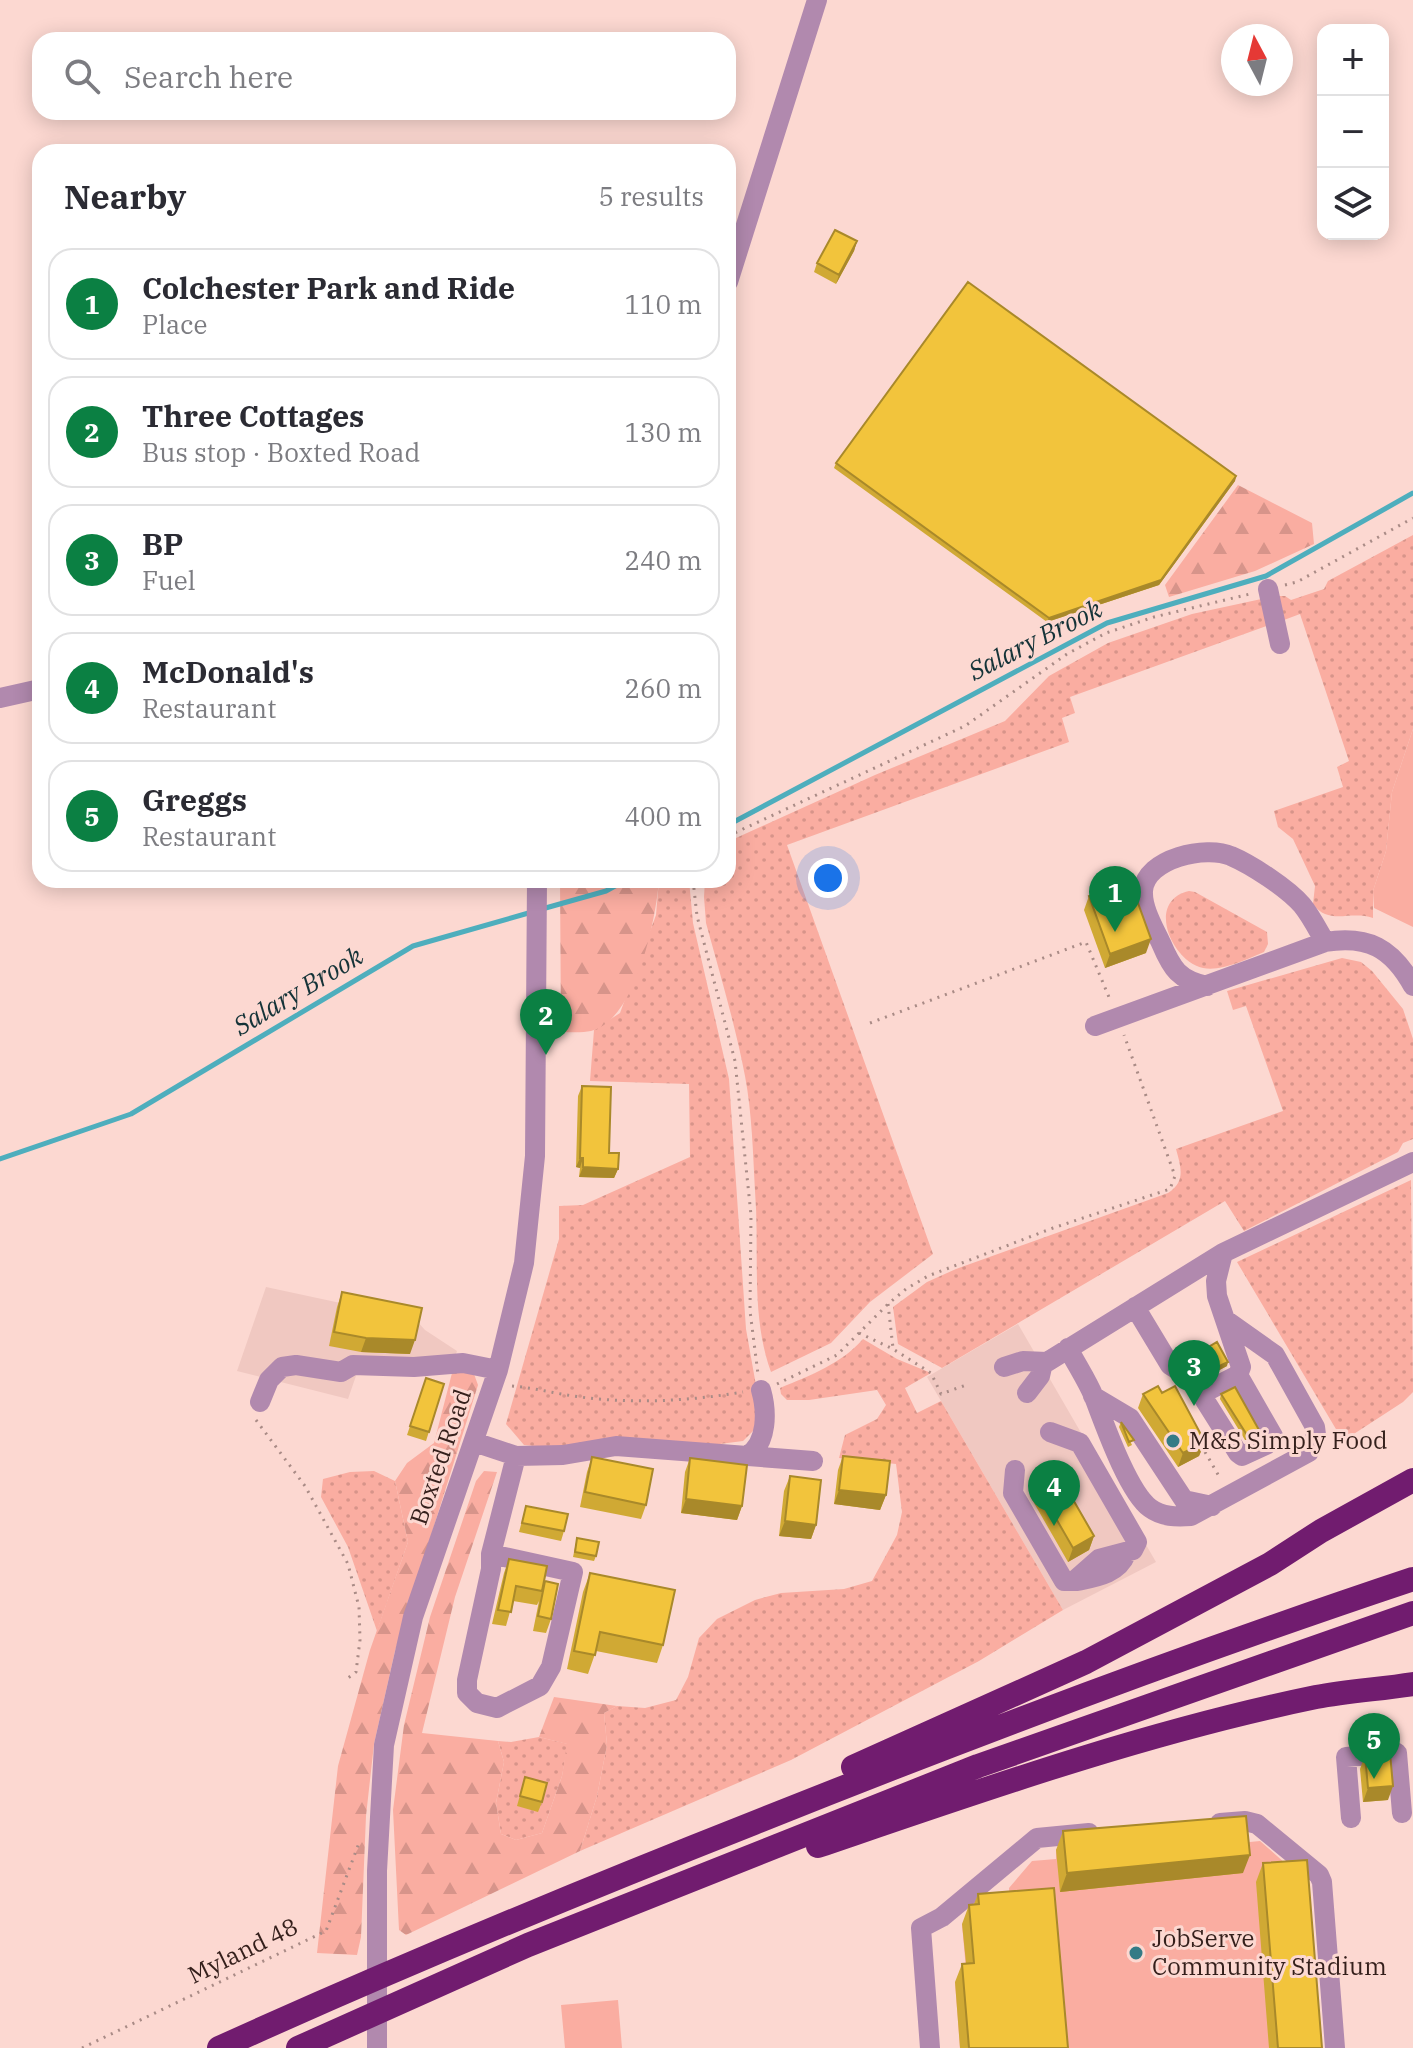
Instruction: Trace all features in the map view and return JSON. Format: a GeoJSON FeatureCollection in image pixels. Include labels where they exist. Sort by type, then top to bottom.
{"type":"FeatureCollection","features":[{"type":"Feature","properties":{"kind":"highway"},"geometry":{"type":"LineString","coordinates":[[219,2048],[1086,1662],[1270,1564],[1321,1531],[1413,1480]]}},
{"type":"Feature","properties":{"kind":"highway"},"geometry":{"type":"LineString","coordinates":[[514,1918],[926,1754],[1413,1579]]}},
{"type":"Feature","properties":{"kind":"highway"},"geometry":{"type":"LineString","coordinates":[[298,2048],[528,1945],[978,1766],[1413,1613]]}},
{"type":"Feature","properties":{"kind":"highway"},"geometry":{"type":"LineString","coordinates":[[528,1945],[1020,1777],[1168,1732],[1318,1697],[1413,1684]]}},
{"type":"Feature","properties":{"kind":"street"},"geometry":{"type":"LineString","coordinates":[[736,257],[817,0]]}},
{"type":"Feature","properties":{"kind":"street"},"geometry":{"type":"LineString","coordinates":[[1268,589],[1280,644]]}},
{"type":"Feature","properties":{"kind":"street"},"geometry":{"type":"LineString","coordinates":[[0,698],[32,691]]}},
{"type":"Feature","properties":{"kind":"street"},"geometry":{"type":"LineString","coordinates":[[1207,986],[1187,981],[1169,963],[1149,916],[1143,890],[1147,879],[1164,863],[1200,852],[1229,855],[1273,882],[1302,905],[1325,942]]}},
{"type":"Feature","properties":{"kind":"street","name":"Boxted Road"},"geometry":{"type":"LineString","coordinates":[[377,2047],[377,1897],[384,1745],[413,1617],[498,1370],[524,1263],[535,1156],[537,889]]}},
{"type":"Feature","properties":{"kind":"street"},"geometry":{"type":"LineString","coordinates":[[1095,1026],[1325,942],[1363,941],[1388,952],[1402,965],[1413,986]]}},
{"type":"Feature","properties":{"kind":"street"},"geometry":{"type":"LineString","coordinates":[[1004,1367],[1023,1361],[1045,1362],[1223,1253],[1413,1162]]}},
{"type":"Feature","properties":{"kind":"street"},"geometry":{"type":"LineString","coordinates":[[1135,1307],[1170,1365],[1209,1390],[1238,1375],[1241,1367],[1217,1296],[1216,1281],[1223,1253]]}},
{"type":"Feature","properties":{"kind":"street"},"geometry":{"type":"LineString","coordinates":[[1068,1348],[1093,1396],[1106,1433],[1142,1501],[1172,1517],[1191,1516],[1309,1452],[1316,1435],[1315,1427],[1275,1355],[1227,1321]]}},
{"type":"Feature","properties":{"kind":"street"},"geometry":{"type":"LineString","coordinates":[[1027,1393],[1040,1376],[1045,1362]]}},
{"type":"Feature","properties":{"kind":"street"},"geometry":{"type":"LineString","coordinates":[[260,1402],[269,1380],[282,1367],[296,1365],[341,1372],[353,1365],[414,1367],[463,1363],[498,1370]]}},
{"type":"Feature","properties":{"kind":"street"},"geometry":{"type":"LineString","coordinates":[[1190,1377],[1242,1456],[1266,1445],[1273,1436],[1238,1375]]}},
{"type":"Feature","properties":{"kind":"street"},"geometry":{"type":"LineString","coordinates":[[747,1456],[755,1452],[766,1419],[761,1390]]}},
{"type":"Feature","properties":{"kind":"street"},"geometry":{"type":"LineString","coordinates":[[1093,1396],[1130,1418],[1184,1500],[1212,1506]]}},
{"type":"Feature","properties":{"kind":"street"},"geometry":{"type":"LineString","coordinates":[[1015,1470],[1013,1493],[1064,1581],[1074,1581],[1099,1559],[1133,1550],[1137,1542],[1080,1443],[1050,1432]]}},
{"type":"Feature","properties":{"kind":"street"},"geometry":{"type":"LineString","coordinates":[[474,1442],[516,1456],[563,1455],[616,1446],[813,1461]]}},
{"type":"Feature","properties":{"kind":"street"},"geometry":{"type":"LineString","coordinates":[[491,1554],[573,1572],[551,1667],[540,1686],[497,1708],[477,1703],[467,1693],[467,1680],[491,1569],[491,1554],[516,1456]]}},
{"type":"Feature","properties":{"kind":"street"},"geometry":{"type":"LineString","coordinates":[[1351,1818],[1346,1757],[1397,1753],[1407,1813]]}},
{"type":"Feature","properties":{"kind":"street"},"geometry":{"type":"LineString","coordinates":[[1407,1813],[1410,1762],[1413,1757]]}},
{"type":"Feature","properties":{"kind":"street"},"geometry":{"type":"LineString","coordinates":[[1200,1825],[1245,1821],[1257,1824],[1319,1875],[1325,1899],[1335,2048]]}},
{"type":"Feature","properties":{"kind":"street"},"geometry":{"type":"LineString","coordinates":[[930,2048],[921,1928],[942,1917],[1037,1838],[1111,1831]]}},
{"type":"Feature","properties":{"kind":"path"},"geometry":{"type":"LineString","coordinates":[[736,832],[965,726],[1067,654],[1106,633],[1154,617],[1297,582],[1413,518]]}},
{"type":"Feature","properties":{"kind":"path"},"geometry":{"type":"LineString","coordinates":[[694,888],[697,916],[735,1061],[751,1215],[750,1311],[761,1390]]}},
{"type":"Feature","properties":{"kind":"path"},"geometry":{"type":"LineString","coordinates":[[498,1370],[509,1386],[538,1388],[580,1397],[687,1401],[761,1390],[837,1355],[888,1304],[928,1276],[1053,1228],[1170,1189],[1175,1176],[1161,1134],[1086,942],[870,1023]]}},
{"type":"Feature","properties":{"kind":"path"},"geometry":{"type":"LineString","coordinates":[[888,1304],[893,1349]]}},
{"type":"Feature","properties":{"kind":"path"},"geometry":{"type":"LineString","coordinates":[[859,1333],[893,1349],[931,1373],[941,1394],[966,1385]]}},
{"type":"Feature","properties":{"kind":"path"},"geometry":{"type":"LineString","coordinates":[[260,1402],[256,1421],[305,1486],[348,1564],[359,1607],[360,1640],[356,1672],[348,1678]]}},
{"type":"Feature","properties":{"kind":"path"},"geometry":{"type":"LineString","coordinates":[[1197,1439],[1220,1478]]}},
{"type":"Feature","properties":{"kind":"path","name":"Myland 48"},"geometry":{"type":"LineString","coordinates":[[82,2048],[326,1931],[362,1833]]}},
{"type":"Feature","properties":{"kind":"shaded area"},"geometry":{"type":"Polygon","coordinates":[[[266,1287],[415,1319],[425,1330],[457,1351],[452,1368],[358,1370],[348,1399],[237,1371],[266,1287]]]}},
{"type":"Feature","properties":{"kind":"shaded area"},"geometry":{"type":"Polygon","coordinates":[[[1018,1324],[1156,1562],[1063,1610],[927,1377],[1018,1324]]]}},
{"type":"Feature","properties":{"kind":"green space"},"geometry":{"type":"Polygon","coordinates":[[[1238,485],[1312,523],[1314,544],[1255,571],[1169,597],[1165,585],[1238,485]]]}},
{"type":"Feature","properties":{"kind":"green space"},"geometry":{"type":"Polygon","coordinates":[[[1413,535],[1413,729],[1392,792],[1386,851],[1373,891],[1373,918],[1333,916],[1319,911],[1313,904],[1315,886],[1293,839],[1278,827],[1274,811],[1343,787],[1337,767],[1349,761],[1300,614],[1284,620],[1275,596],[1285,596],[1291,600],[1324,589],[1328,581],[1413,535]]]}},
{"type":"Feature","properties":{"kind":"green space"},"geometry":{"type":"Polygon","coordinates":[[[1266,598],[1272,624],[1070,697],[1075,713],[1062,718],[1069,742],[787,845],[933,1254],[870,1302],[831,1343],[771,1372],[764,1350],[758,1305],[752,1133],[747,1090],[732,1018],[706,923],[705,888],[736,888],[736,838],[1005,721],[1049,676],[1108,643],[1192,614],[1266,598]]]}},
{"type":"Feature","properties":{"kind":"green space"},"geometry":{"type":"Polygon","coordinates":[[[1413,729],[1413,927],[1374,908],[1373,891],[1386,851],[1392,792],[1413,729]]]}},
{"type":"Feature","properties":{"kind":"green space"},"geometry":{"type":"Polygon","coordinates":[[[560,888],[658,888],[641,966],[620,1008],[607,1023],[591,1031],[561,1032],[560,888]]]}},
{"type":"Feature","properties":{"kind":"green space"},"geometry":{"type":"Polygon","coordinates":[[[658,888],[690,888],[693,923],[729,1079],[746,1329],[760,1408],[755,1429],[743,1441],[712,1445],[554,1448],[524,1445],[506,1424],[559,1239],[559,1206],[583,1205],[690,1157],[689,1084],[590,1081],[594,1030],[620,1013],[656,915],[658,888]]]}},
{"type":"Feature","properties":{"kind":"green space"},"geometry":{"type":"Polygon","coordinates":[[[1189,891],[1267,932],[1268,944],[1264,952],[1234,964],[1210,969],[1192,963],[1182,955],[1173,944],[1166,918],[1168,906],[1176,897],[1189,891]]]}},
{"type":"Feature","properties":{"kind":"green space"},"geometry":{"type":"Polygon","coordinates":[[[1342,958],[1361,962],[1372,971],[1403,1009],[1413,1039],[1413,1139],[1403,1143],[1398,1152],[1244,1231],[1225,1201],[942,1368],[898,1344],[893,1307],[927,1282],[1168,1193],[1180,1179],[1176,1149],[1283,1111],[1246,1006],[1233,1010],[1227,991],[1342,958]]]}},
{"type":"Feature","properties":{"kind":"green space"},"geometry":{"type":"Polygon","coordinates":[[[1411,1180],[1413,1392],[1403,1402],[1343,1441],[1237,1262],[1411,1180]]]}},
{"type":"Feature","properties":{"kind":"green space"},"geometry":{"type":"Polygon","coordinates":[[[863,1339],[897,1359],[931,1373],[905,1388],[917,1413],[941,1401],[1063,1610],[979,1661],[791,1760],[580,1851],[597,1796],[607,1745],[604,1713],[617,1706],[645,1708],[676,1700],[688,1677],[699,1638],[717,1619],[755,1600],[781,1593],[844,1589],[872,1581],[897,1535],[902,1512],[896,1464],[839,1458],[845,1435],[877,1419],[886,1405],[877,1390],[809,1400],[787,1400],[780,1388],[835,1362],[863,1339]]]}},
{"type":"Feature","properties":{"kind":"green space"},"geometry":{"type":"Polygon","coordinates":[[[463,1371],[474,1374],[478,1385],[395,1651],[374,1744],[366,1816],[361,1937],[357,1955],[317,1953],[338,1766],[370,1650],[408,1542],[395,1481],[407,1463],[434,1443],[452,1373],[463,1371]]]}},
{"type":"Feature","properties":{"kind":"green space"},"geometry":{"type":"Polygon","coordinates":[[[374,1471],[395,1481],[408,1542],[377,1631],[348,1547],[321,1497],[323,1479],[350,1472],[374,1471]]]}},
{"type":"Feature","properties":{"kind":"green space"},"geometry":{"type":"Polygon","coordinates":[[[484,1471],[497,1472],[455,1597],[422,1733],[498,1741],[504,1762],[496,1803],[501,1834],[516,1840],[542,1833],[562,1776],[567,1744],[539,1737],[554,1697],[617,1706],[604,1713],[607,1745],[597,1796],[580,1851],[406,1935],[399,1930],[393,1810],[404,1725],[430,1617],[476,1481],[484,1471]]]}},
{"type":"Feature","properties":{"kind":"green space"},"geometry":{"type":"Polygon","coordinates":[[[539,1737],[568,1744],[562,1776],[542,1833],[516,1840],[501,1834],[496,1803],[504,1762],[498,1741],[539,1737]]]}},
{"type":"Feature","properties":{"kind":"green space","name":"JobServe Community Stadium"},"geometry":{"type":"Polygon","coordinates":[[[1239,1831],[1240,1843],[1260,1841],[1286,1864],[1314,2048],[960,2048],[955,1982],[967,1981],[962,1924],[1010,1910],[1009,1888],[1032,1861],[1056,1859],[1056,1849],[1239,1831]]]}},
{"type":"Feature","properties":{"kind":"green space"},"geometry":{"type":"Polygon","coordinates":[[[618,2000],[622,2048],[565,2048],[561,2005],[618,2000]]]}},
{"type":"Feature","properties":{"kind":"building"},"geometry":{"type":"Polygon","coordinates":[[[835,230],[857,241],[839,275],[817,263],[835,230]]]}},
{"type":"Feature","properties":{"kind":"building"},"geometry":{"type":"Polygon","coordinates":[[[968,282],[1236,476],[1161,580],[1049,618],[836,463],[968,282]]]}},
{"type":"Feature","properties":{"kind":"building"},"geometry":{"type":"Polygon","coordinates":[[[1130,881],[1151,939],[1110,954],[1089,896],[1130,881]]]}},
{"type":"Feature","properties":{"kind":"building"},"geometry":{"type":"Polygon","coordinates":[[[582,1086],[611,1087],[609,1153],[619,1153],[618,1169],[583,1167],[583,1158],[580,1158],[582,1086]]]}},
{"type":"Feature","properties":{"kind":"building"},"geometry":{"type":"Polygon","coordinates":[[[342,1292],[422,1308],[415,1340],[366,1338],[334,1332],[342,1292]]]}},
{"type":"Feature","properties":{"kind":"building"},"geometry":{"type":"Polygon","coordinates":[[[1217,1342],[1228,1362],[1211,1370],[1200,1363],[1195,1355],[1217,1342]]]}},
{"type":"Feature","properties":{"kind":"building"},"geometry":{"type":"Polygon","coordinates":[[[426,1378],[444,1384],[429,1432],[410,1426],[426,1378]]]}},
{"type":"Feature","properties":{"kind":"building"},"geometry":{"type":"Polygon","coordinates":[[[1158,1386],[1162,1393],[1175,1386],[1205,1442],[1183,1453],[1143,1394],[1158,1386]]]}},
{"type":"Feature","properties":{"kind":"building"},"geometry":{"type":"Polygon","coordinates":[[[1235,1387],[1259,1430],[1247,1435],[1221,1394],[1235,1387]]]}},
{"type":"Feature","properties":{"kind":"building"},"geometry":{"type":"Polygon","coordinates":[[[1121,1422],[1134,1440],[1129,1442],[1121,1422]]]}},
{"type":"Feature","properties":{"kind":"building"},"geometry":{"type":"Polygon","coordinates":[[[843,1456],[890,1461],[886,1495],[839,1490],[843,1456]]]}},
{"type":"Feature","properties":{"kind":"building"},"geometry":{"type":"Polygon","coordinates":[[[592,1457],[653,1469],[646,1505],[585,1492],[592,1457]]]}},
{"type":"Feature","properties":{"kind":"building"},"geometry":{"type":"Polygon","coordinates":[[[690,1458],[747,1465],[742,1506],[686,1499],[690,1458]]]}},
{"type":"Feature","properties":{"kind":"building"},"geometry":{"type":"Polygon","coordinates":[[[1056,1470],[1094,1536],[1073,1548],[1035,1482],[1056,1470]]]}},
{"type":"Feature","properties":{"kind":"building"},"geometry":{"type":"Polygon","coordinates":[[[790,1476],[821,1480],[816,1525],[785,1521],[790,1476]]]}},
{"type":"Feature","properties":{"kind":"building"},"geometry":{"type":"Polygon","coordinates":[[[526,1506],[568,1514],[564,1531],[522,1523],[526,1506]]]}},
{"type":"Feature","properties":{"kind":"building"},"geometry":{"type":"Polygon","coordinates":[[[577,1538],[599,1542],[596,1556],[575,1552],[577,1538]]]}},
{"type":"Feature","properties":{"kind":"building"},"geometry":{"type":"Polygon","coordinates":[[[509,1559],[547,1566],[542,1591],[516,1586],[511,1612],[498,1610],[509,1559]]]}},
{"type":"Feature","properties":{"kind":"building"},"geometry":{"type":"Polygon","coordinates":[[[590,1573],[675,1590],[663,1645],[600,1632],[595,1655],[574,1651],[590,1573]]]}},
{"type":"Feature","properties":{"kind":"building"},"geometry":{"type":"Polygon","coordinates":[[[545,1581],[558,1584],[551,1619],[538,1616],[545,1581]]]}},
{"type":"Feature","properties":{"kind":"building"},"geometry":{"type":"Polygon","coordinates":[[[1390,1753],[1393,1786],[1368,1788],[1365,1755],[1390,1753]]]}},
{"type":"Feature","properties":{"kind":"building"},"geometry":{"type":"Polygon","coordinates":[[[525,1777],[547,1783],[542,1802],[520,1796],[525,1777]]]}},
{"type":"Feature","properties":{"kind":"building"},"geometry":{"type":"Polygon","coordinates":[[[1246,1816],[1250,1855],[1067,1873],[1063,1831],[1246,1816]]]}},
{"type":"Feature","properties":{"kind":"building"},"geometry":{"type":"Polygon","coordinates":[[[1307,1860],[1322,2048],[1278,2048],[1263,1863],[1307,1860]]]}},
{"type":"Feature","properties":{"kind":"building"},"geometry":{"type":"Polygon","coordinates":[[[1054,1888],[1068,2048],[969,2048],[962,1964],[974,1963],[969,1905],[979,1904],[978,1894],[1054,1888]]]}},
{"type":"Feature","properties":{"kind":"waterway","name":"Salary Brook"},"geometry":{"type":"LineString","coordinates":[[736,821],[1107,623],[1266,576],[1413,493]]}},
{"type":"Feature","properties":{"kind":"waterway","name":"Salary Brook"},"geometry":{"type":"LineString","coordinates":[[542,909],[611,888]]}},
{"type":"Feature","properties":{"kind":"waterway","name":"Salary Brook"},"geometry":{"type":"LineString","coordinates":[[0,1159],[131,1114],[413,946],[532,912]]}},
{"type":"Feature","properties":{"kind":"place","name":"Colchester Park and Ride"},"geometry":{"type":"Point","coordinates":[1115,932]}},
{"type":"Feature","properties":{"kind":"place","name":"Three Cottages"},"geometry":{"type":"Point","coordinates":[546,1055]}},
{"type":"Feature","properties":{"kind":"place","name":"BP"},"geometry":{"type":"Point","coordinates":[1194,1406]}},
{"type":"Feature","properties":{"kind":"place","name":"M&S Simply Food"},"geometry":{"type":"Point","coordinates":[1173,1441]}},
{"type":"Feature","properties":{"kind":"place","name":"McDonald's"},"geometry":{"type":"Point","coordinates":[1054,1526]}},
{"type":"Feature","properties":{"kind":"place","name":"Greggs"},"geometry":{"type":"Point","coordinates":[1374,1779]}},
{"type":"Feature","properties":{"kind":"place","name":"JobServe Community Stadium"},"geometry":{"type":"Point","coordinates":[1136,1953]}}]}
